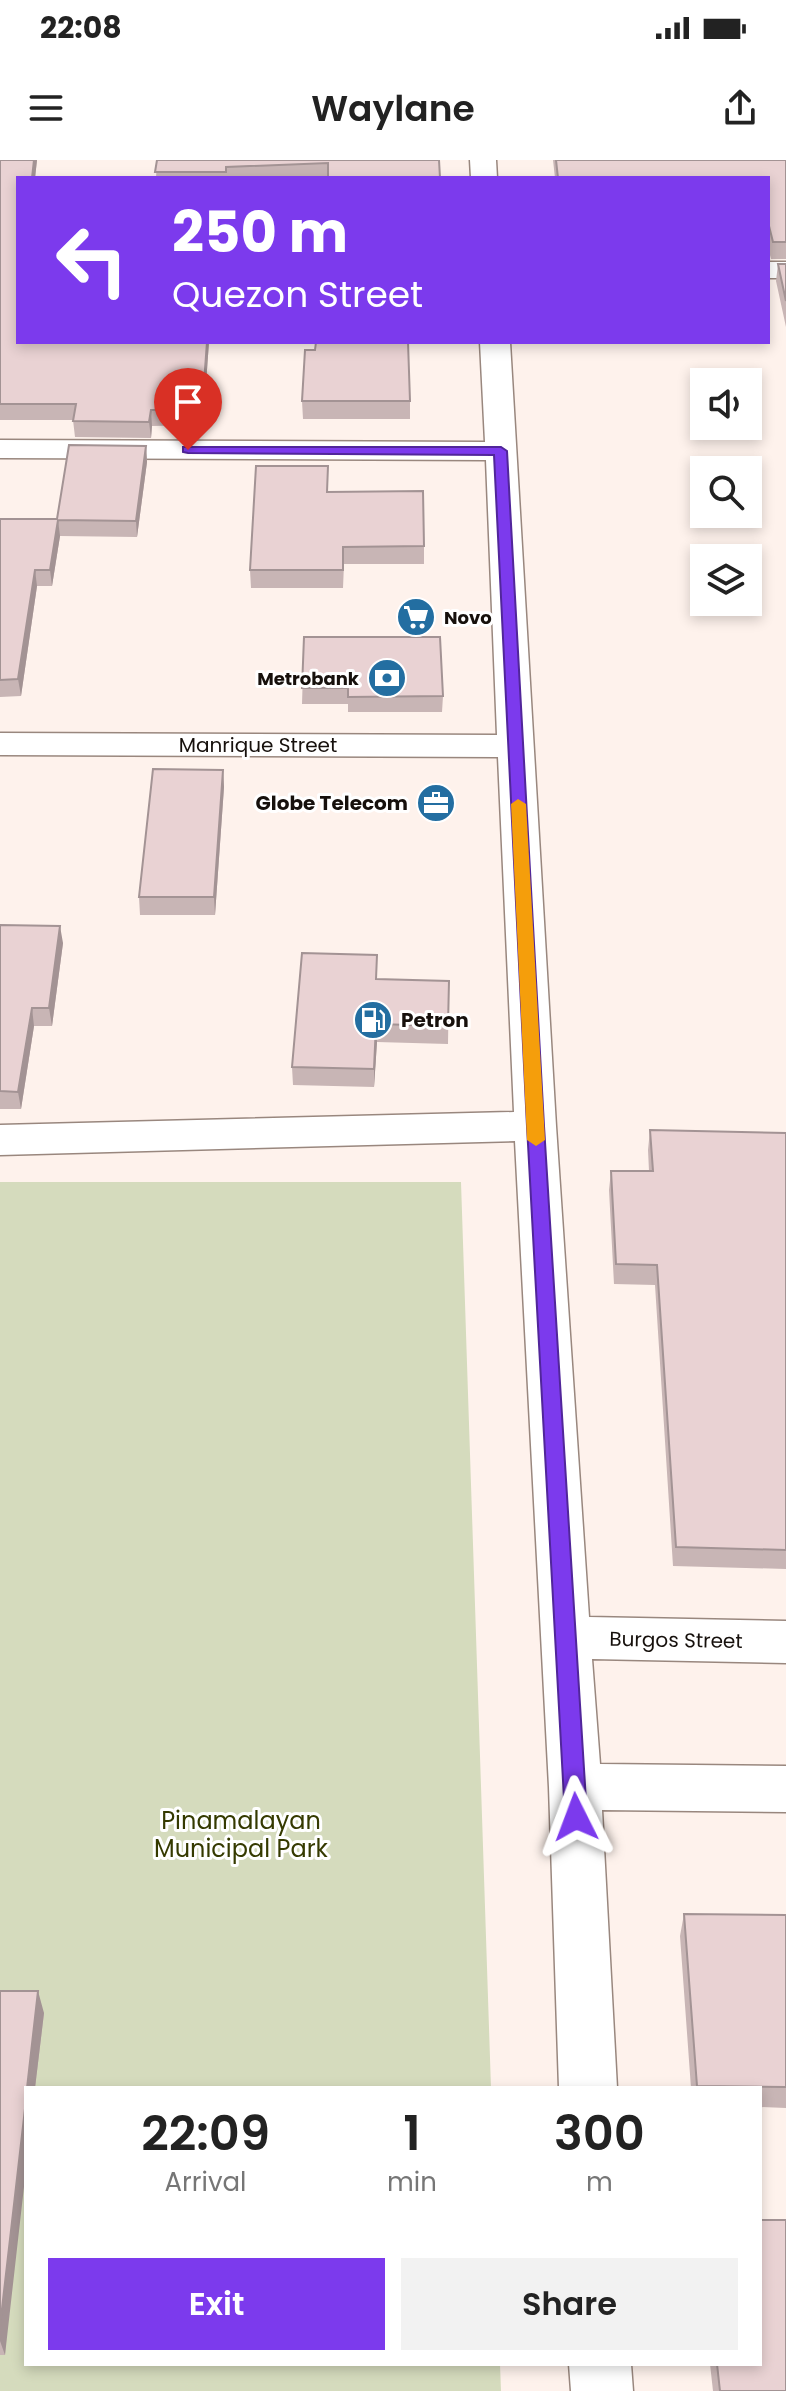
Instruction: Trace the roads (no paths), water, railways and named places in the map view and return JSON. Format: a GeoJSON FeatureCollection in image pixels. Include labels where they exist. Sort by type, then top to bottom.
{"type":"FeatureCollection","features":[{"type":"Feature","properties":{"kind":"street"},"geometry":{"type":"LineString","coordinates":[[495,344],[535,1126],[575,1787],[588,2086]]}},
{"type":"Feature","properties":{"kind":"street"},"geometry":{"type":"LineString","coordinates":[[0,449],[501,451]]}},
{"type":"Feature","properties":{"kind":"street","name":"Manrique Street"},"geometry":{"type":"LineString","coordinates":[[0,744],[515,746]]}},
{"type":"Feature","properties":{"kind":"street"},"geometry":{"type":"LineString","coordinates":[[0,1140],[535,1126]]}},
{"type":"Feature","properties":{"kind":"street","name":"Burgos Street"},"geometry":{"type":"LineString","coordinates":[[566,1637],[786,1642]]}},
{"type":"Feature","properties":{"kind":"street"},"geometry":{"type":"LineString","coordinates":[[575,1787],[786,1789]]}},
{"type":"Feature","properties":{"kind":"street"},"geometry":{"type":"LineString","coordinates":[[600,2366],[602,2391]]}},
{"type":"Feature","properties":{"kind":"place","name":"Novo"},"geometry":{"type":"Point","coordinates":[416,617]}},
{"type":"Feature","properties":{"kind":"place","name":"Metrobank"},"geometry":{"type":"Point","coordinates":[387,678]}},
{"type":"Feature","properties":{"kind":"place","name":"Globe Telecom"},"geometry":{"type":"Point","coordinates":[436,803]}},
{"type":"Feature","properties":{"kind":"place","name":"Petron"},"geometry":{"type":"Point","coordinates":[373,1020]}},
{"type":"Feature","properties":{"kind":"park label","name":"Pinamalayan Municipal Park"},"geometry":{"type":"Point","coordinates":[241,1834]}}]}
